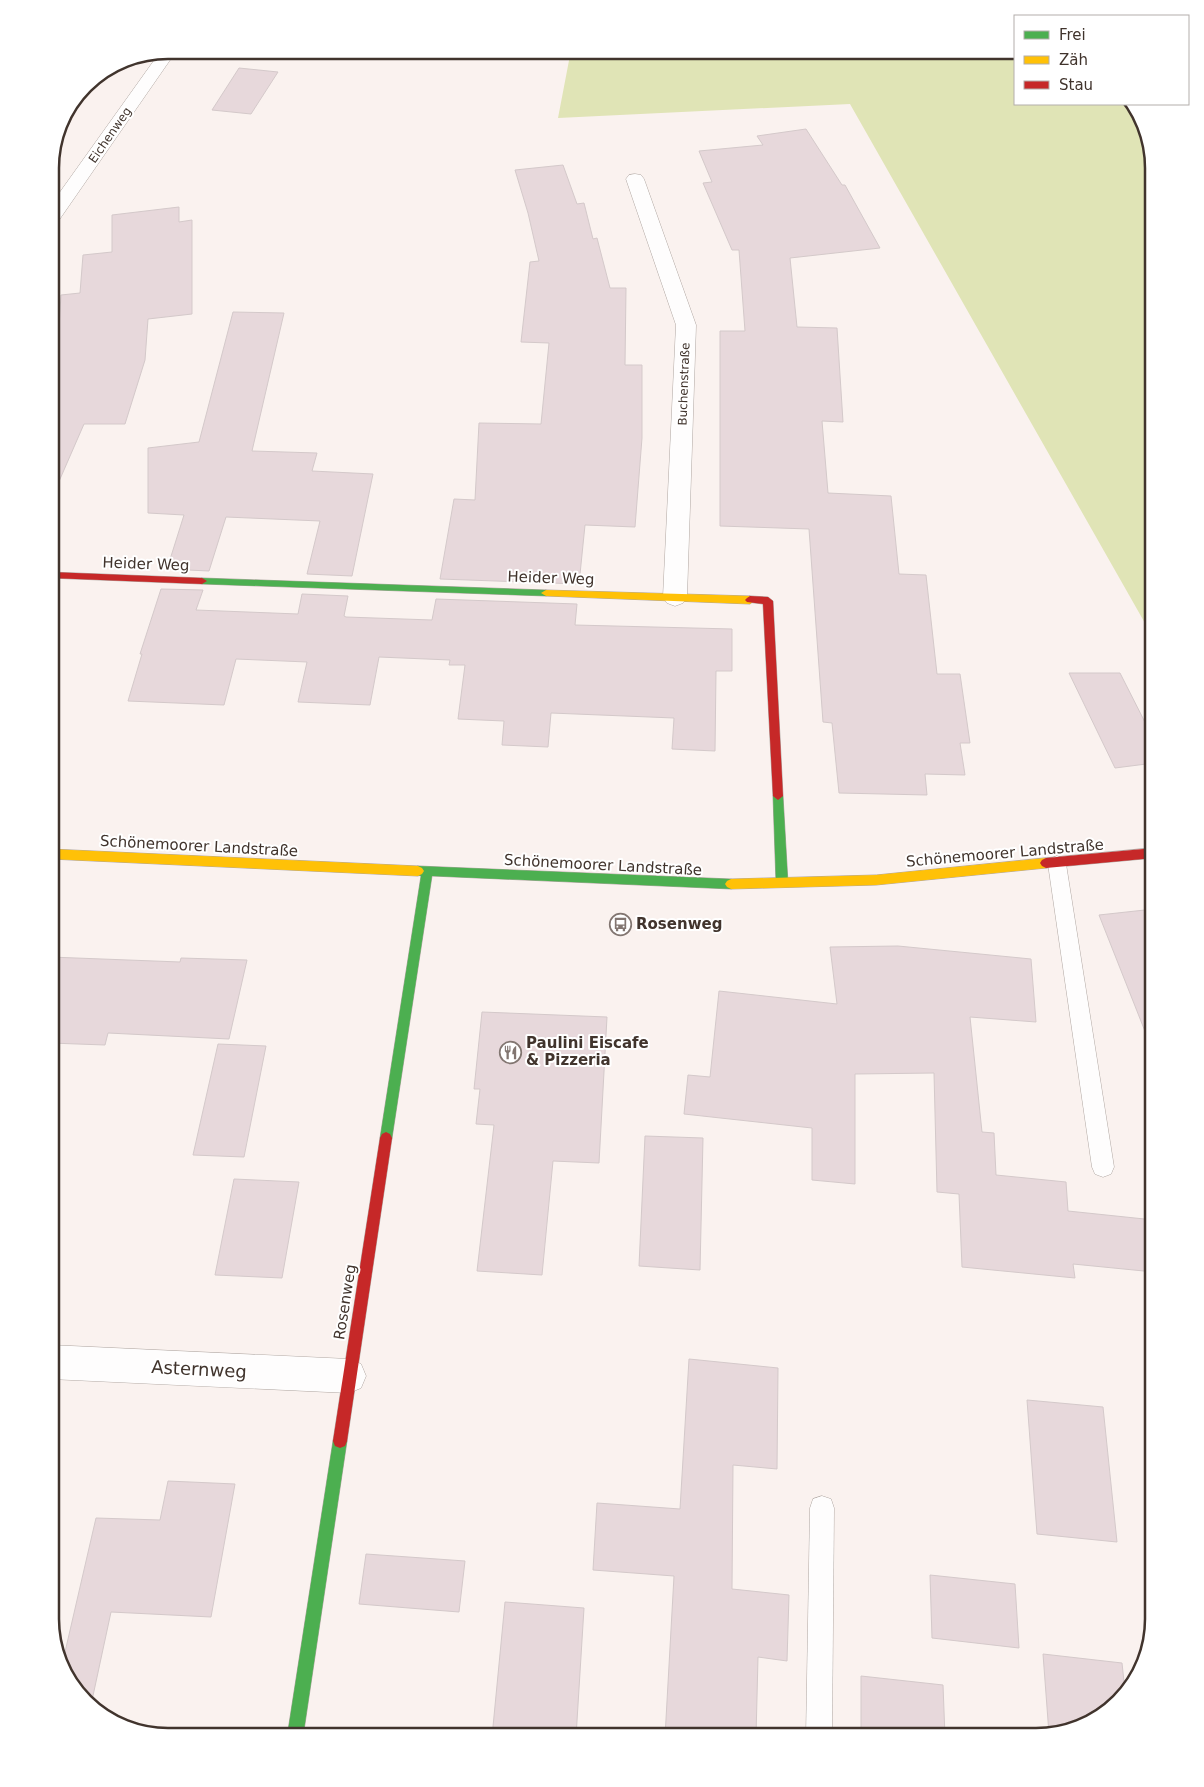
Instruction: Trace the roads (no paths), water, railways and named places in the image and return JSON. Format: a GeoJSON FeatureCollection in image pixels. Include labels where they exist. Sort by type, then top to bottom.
{"type":"FeatureCollection","features":[{"type":"Feature","properties":{"kind":"street","name":"Eichenweg"},"geometry":{"type":"LineString","coordinates":[[59,207],[162,59]]}},
{"type":"Feature","properties":{"kind":"street","name":"Buchenstraße"},"geometry":{"type":"LineString","coordinates":[[635,179],[686,324],[675,597]]}},
{"type":"Feature","properties":{"kind":"street","name":"Heider Weg"},"geometry":{"type":"LineString","coordinates":[[59,575],[768,601],[782,883]]}},
{"type":"Feature","properties":{"kind":"street","name":"Schönemoorer Landstraße"},"geometry":{"type":"LineString","coordinates":[[59,854],[652,883],[782,883],[876,880],[1145,854]]}},
{"type":"Feature","properties":{"kind":"street","name":"Rosenweg"},"geometry":{"type":"LineString","coordinates":[[296,1728],[427,872]]}},
{"type":"Feature","properties":{"kind":"street","name":"Asternweg"},"geometry":{"type":"LineString","coordinates":[[59,1362],[349,1376]]}},
{"type":"Feature","properties":{"kind":"lane"},"geometry":{"type":"LineString","coordinates":[[1056,864],[1103,1167]]}},
{"type":"Feature","properties":{"kind":"lane"},"geometry":{"type":"LineString","coordinates":[[819,1728],[822,1508]]}},
{"type":"Feature","properties":{"kind":"place","name":"Rosenweg"},"geometry":{"type":"Point","coordinates":[620,924]}},
{"type":"Feature","properties":{"kind":"place","name":"Paulini Eiscafe & Pizzeria"},"geometry":{"type":"Point","coordinates":[510,1052]}}]}
